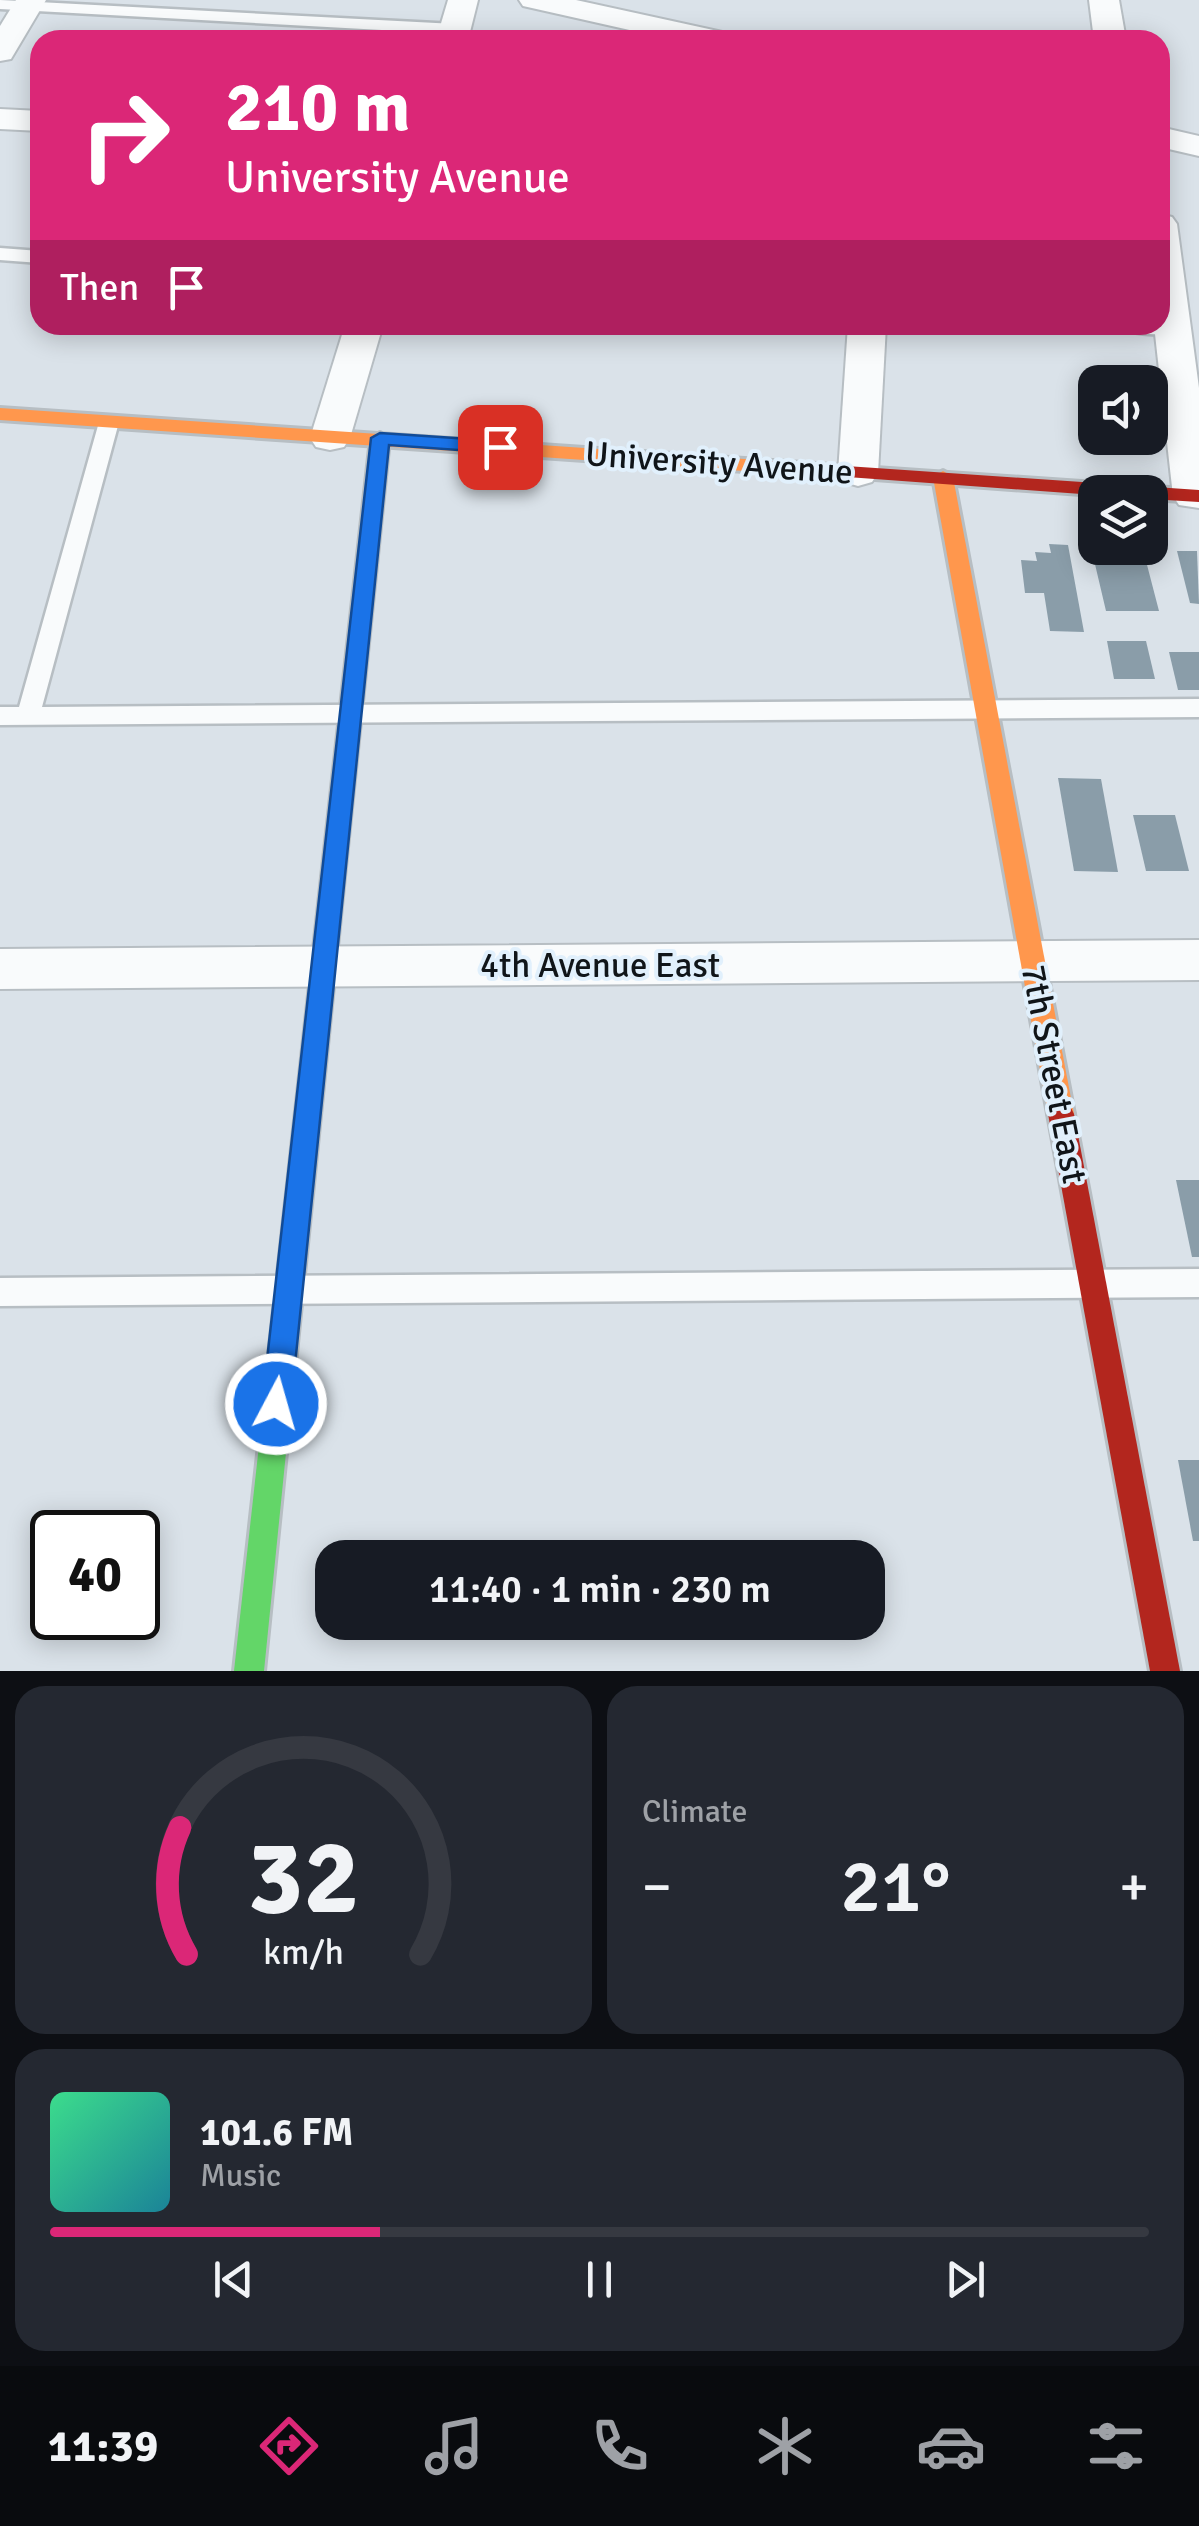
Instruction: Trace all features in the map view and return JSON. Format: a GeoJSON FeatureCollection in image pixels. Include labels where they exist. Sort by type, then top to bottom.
{"type":"FeatureCollection","features":[{"type":"Feature","properties":{"kind":"street"},"geometry":{"type":"LineString","coordinates":[[534,0],[670,30]]}},
{"type":"Feature","properties":{"kind":"street"},"geometry":{"type":"LineString","coordinates":[[1104,0],[1108,30]]}},
{"type":"Feature","properties":{"kind":"street"},"geometry":{"type":"LineString","coordinates":[[0,52],[20,3]]}},
{"type":"Feature","properties":{"kind":"street"},"geometry":{"type":"LineString","coordinates":[[0,118],[30,120]]}},
{"type":"Feature","properties":{"kind":"street"},"geometry":{"type":"LineString","coordinates":[[1170,139],[1199,146]]}},
{"type":"Feature","properties":{"kind":"street"},"geometry":{"type":"LineString","coordinates":[[1170,304],[1196,496]]}},
{"type":"Feature","properties":{"kind":"street"},"geometry":{"type":"LineString","coordinates":[[330,438],[361,335]]}},
{"type":"Feature","properties":{"kind":"street"},"geometry":{"type":"LineString","coordinates":[[858,473],[866,335]]}},
{"type":"Feature","properties":{"kind":"street","name":"University Avenue"},"geometry":{"type":"LineString","coordinates":[[0,414],[1196,496]]}},
{"type":"Feature","properties":{"kind":"street"},"geometry":{"type":"LineString","coordinates":[[249,1671],[380,438]]}},
{"type":"Feature","properties":{"kind":"street","name":"7th Street East"},"geometry":{"type":"LineString","coordinates":[[943,477],[1164,1671]]}},
{"type":"Feature","properties":{"kind":"street","name":"4th Avenue East"},"geometry":{"type":"LineString","coordinates":[[0,970],[1199,960]]}},
{"type":"Feature","properties":{"kind":"lane"},"geometry":{"type":"LineString","coordinates":[[20,3],[456,23]]}},
{"type":"Feature","properties":{"kind":"lane"},"geometry":{"type":"LineString","coordinates":[[0,254],[30,256]]}},
{"type":"Feature","properties":{"kind":"lane"},"geometry":{"type":"LineString","coordinates":[[28,716],[109,422]]}},
{"type":"Feature","properties":{"kind":"lane"},"geometry":{"type":"LineString","coordinates":[[0,716],[1199,708]]}},
{"type":"Feature","properties":{"kind":"lane"},"geometry":{"type":"LineString","coordinates":[[0,1292],[1199,1283]]}},
{"type":"Feature","properties":{"kind":"building"},"geometry":{"type":"Polygon","coordinates":[[[1049,544],[1068,545],[1084,632],[1050,631],[1044,593],[1025,593],[1021,560],[1037,561],[1035,552],[1051,553],[1049,544]]]}},
{"type":"Feature","properties":{"kind":"building"},"geometry":{"type":"Polygon","coordinates":[[[1177,551],[1197,551],[1199,604],[1190,603],[1177,551]]]}},
{"type":"Feature","properties":{"kind":"building"},"geometry":{"type":"Polygon","coordinates":[[[1095,565],[1147,565],[1159,611],[1106,611],[1095,565]]]}},
{"type":"Feature","properties":{"kind":"building"},"geometry":{"type":"Polygon","coordinates":[[[1107,641],[1146,641],[1155,679],[1114,679],[1107,641]]]}},
{"type":"Feature","properties":{"kind":"building"},"geometry":{"type":"Polygon","coordinates":[[[1169,652],[1199,652],[1199,690],[1178,690],[1169,652]]]}},
{"type":"Feature","properties":{"kind":"building"},"geometry":{"type":"Polygon","coordinates":[[[1058,778],[1101,779],[1118,872],[1074,871],[1058,778]]]}},
{"type":"Feature","properties":{"kind":"building"},"geometry":{"type":"Polygon","coordinates":[[[1133,815],[1175,815],[1189,871],[1146,871],[1133,815]]]}},
{"type":"Feature","properties":{"kind":"building"},"geometry":{"type":"Polygon","coordinates":[[[1176,1180],[1199,1180],[1199,1257],[1192,1257],[1176,1180]]]}},
{"type":"Feature","properties":{"kind":"building"},"geometry":{"type":"Polygon","coordinates":[[[1178,1460],[1199,1460],[1199,1541],[1193,1541],[1178,1460]]]}},
{"type":"Feature","properties":{"kind":"traffic: fast"},"geometry":{"type":"LineString","coordinates":[[249,1671],[333,877]]}},
{"type":"Feature","properties":{"kind":"traffic: slow"},"geometry":{"type":"LineString","coordinates":[[0,414],[759,466]]}},
{"type":"Feature","properties":{"kind":"traffic: slow"},"geometry":{"type":"LineString","coordinates":[[943,477],[1061,1114]]}},
{"type":"Feature","properties":{"kind":"traffic: jam"},"geometry":{"type":"LineString","coordinates":[[333,877],[380,439]]}},
{"type":"Feature","properties":{"kind":"traffic: jam"},"geometry":{"type":"LineString","coordinates":[[759,466],[1199,496]]}},
{"type":"Feature","properties":{"kind":"traffic: jam"},"geometry":{"type":"LineString","coordinates":[[1061,1114],[1165,1671]]}},
{"type":"Feature","properties":{"kind":"route"},"geometry":{"type":"LineString","coordinates":[[276,1404],[380,438],[500,447]]}}]}
